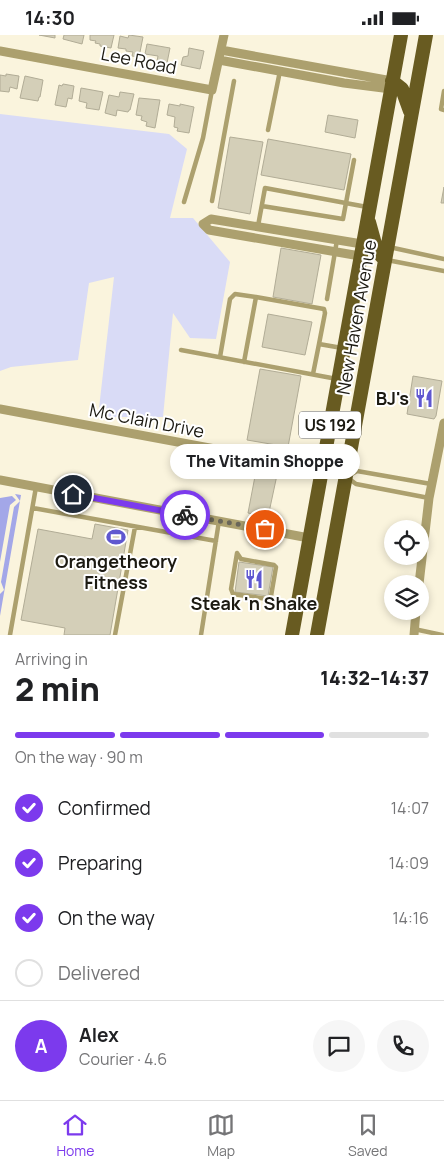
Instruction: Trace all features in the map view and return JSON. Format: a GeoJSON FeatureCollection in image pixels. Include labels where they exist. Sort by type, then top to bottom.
{"type":"FeatureCollection","features":[{"type":"Feature","properties":{"kind":"main road","name":"New Haven Avenue"},"geometry":{"type":"LineString","coordinates":[[292,635],[401,35]]}},
{"type":"Feature","properties":{"kind":"main road","name":"New Haven Avenue"},"geometry":{"type":"LineString","coordinates":[[317,635],[426,35]]}},
{"type":"Feature","properties":{"kind":"main road"},"geometry":{"type":"LineString","coordinates":[[392,85],[399,84],[405,94],[411,117]]}},
{"type":"Feature","properties":{"kind":"main road"},"geometry":{"type":"LineString","coordinates":[[368,211],[373,241],[377,251],[387,253]]}},
{"type":"Feature","properties":{"kind":"main road"},"geometry":{"type":"LineString","coordinates":[[361,250],[377,268],[381,282]]}},
{"type":"Feature","properties":{"kind":"street"},"geometry":{"type":"LineString","coordinates":[[212,90],[224,35]]}},
{"type":"Feature","properties":{"kind":"street"},"geometry":{"type":"LineString","coordinates":[[221,50],[392,85]]}},
{"type":"Feature","properties":{"kind":"street","name":"Lee Road"},"geometry":{"type":"LineString","coordinates":[[0,51],[212,90]]}},
{"type":"Feature","properties":{"kind":"street"},"geometry":{"type":"LineString","coordinates":[[219,60],[280,71],[392,85]]}},
{"type":"Feature","properties":{"kind":"street"},"geometry":{"type":"LineString","coordinates":[[211,219],[337,240],[361,250],[335,252],[209,230],[203,223],[211,219]]}},
{"type":"Feature","properties":{"kind":"street","name":"Mc Clain Drive"},"geometry":{"type":"LineString","coordinates":[[0,409],[322,469],[346,477]]}},
{"type":"Feature","properties":{"kind":"street"},"geometry":{"type":"LineString","coordinates":[[420,575],[429,498],[444,423]]}},
{"type":"Feature","properties":{"kind":"street"},"geometry":{"type":"LineString","coordinates":[[0,480],[309,538]]}},
{"type":"Feature","properties":{"kind":"lane"},"geometry":{"type":"LineString","coordinates":[[268,130],[280,71]]}},
{"type":"Feature","properties":{"kind":"lane"},"geometry":{"type":"LineString","coordinates":[[212,201],[234,81]]}},
{"type":"Feature","properties":{"kind":"lane"},"geometry":{"type":"LineString","coordinates":[[184,202],[203,137],[212,90]]}},
{"type":"Feature","properties":{"kind":"lane"},"geometry":{"type":"LineString","coordinates":[[444,91],[441,109],[444,110]]}},
{"type":"Feature","properties":{"kind":"lane"},"geometry":{"type":"LineString","coordinates":[[262,206],[343,219],[354,160]]}},
{"type":"Feature","properties":{"kind":"lane"},"geometry":{"type":"LineString","coordinates":[[258,227],[265,189],[346,203],[368,211]]}},
{"type":"Feature","properties":{"kind":"lane"},"geometry":{"type":"LineString","coordinates":[[326,299],[337,240]]}},
{"type":"Feature","properties":{"kind":"lane"},"geometry":{"type":"LineString","coordinates":[[387,253],[444,259]]}},
{"type":"Feature","properties":{"kind":"lane"},"geometry":{"type":"LineString","coordinates":[[387,253],[444,271]]}},
{"type":"Feature","properties":{"kind":"lane"},"geometry":{"type":"LineString","coordinates":[[220,357],[230,299],[235,294],[324,309],[325,313],[313,375]]}},
{"type":"Feature","properties":{"kind":"lane"},"geometry":{"type":"LineString","coordinates":[[244,362],[256,297]]}},
{"type":"Feature","properties":{"kind":"lane"},"geometry":{"type":"LineString","coordinates":[[319,344],[344,348]]}},
{"type":"Feature","properties":{"kind":"lane"},"geometry":{"type":"LineString","coordinates":[[181,350],[338,379]]}},
{"type":"Feature","properties":{"kind":"lane"},"geometry":{"type":"LineString","coordinates":[[429,498],[356,484],[346,477],[358,471],[432,484]]}},
{"type":"Feature","properties":{"kind":"lane"},"geometry":{"type":"LineString","coordinates":[[10,635],[36,487]]}},
{"type":"Feature","properties":{"kind":"lane"},"geometry":{"type":"LineString","coordinates":[[33,508],[216,541]]}},
{"type":"Feature","properties":{"kind":"lane"},"geometry":{"type":"LineString","coordinates":[[201,635],[219,521]]}},
{"type":"Feature","properties":{"kind":"lane"},"geometry":{"type":"LineString","coordinates":[[115,635],[136,527]]}},
{"type":"Feature","properties":{"kind":"lane"},"geometry":{"type":"LineString","coordinates":[[237,553],[241,559],[274,565],[276,567],[271,596],[267,599],[233,594],[231,589],[237,553]]}},
{"type":"Feature","properties":{"kind":"lane"},"geometry":{"type":"LineString","coordinates":[[414,632],[442,635]]}},
{"type":"Feature","properties":{"kind":"shaded area"},"geometry":{"type":"Polygon","coordinates":[[[0,114],[169,134],[187,149],[170,218],[193,218],[230,262],[216,339],[190,338],[173,313],[163,417],[98,417],[114,277],[89,283],[78,360],[11,367],[0,371],[0,114]]]}},
{"type":"Feature","properties":{"kind":"water"},"geometry":{"type":"Polygon","coordinates":[[[15,494],[21,495],[20,501],[15,494]]]}},
{"type":"Feature","properties":{"kind":"water"},"geometry":{"type":"Polygon","coordinates":[[[12,496],[16,500],[10,505],[0,562],[0,498],[12,496]]]}},
{"type":"Feature","properties":{"kind":"water"},"geometry":{"type":"Polygon","coordinates":[[[20,501],[0,616],[0,594],[4,590],[1,582],[14,507],[20,501]]]}},
{"type":"Feature","properties":{"kind":"building"},"geometry":{"type":"Polygon","coordinates":[[[39,35],[55,35],[55,38],[39,35]]]}},
{"type":"Feature","properties":{"kind":"building"},"geometry":{"type":"Polygon","coordinates":[[[64,35],[84,35],[82,44],[63,39],[64,35]]]}},
{"type":"Feature","properties":{"kind":"building"},"geometry":{"type":"Polygon","coordinates":[[[90,35],[114,35],[111,48],[100,46],[100,44],[95,43],[96,41],[90,40],[90,35]]]}},
{"type":"Feature","properties":{"kind":"building"},"geometry":{"type":"Polygon","coordinates":[[[129,35],[143,37],[139,57],[132,56],[133,52],[126,51],[126,49],[118,48],[120,36],[128,38],[129,35]]]}},
{"type":"Feature","properties":{"kind":"building"},"geometry":{"type":"Polygon","coordinates":[[[147,44],[170,48],[167,63],[157,61],[158,56],[145,54],[147,44]]]}},
{"type":"Feature","properties":{"kind":"building"},"geometry":{"type":"Polygon","coordinates":[[[189,48],[204,51],[200,69],[181,65],[183,57],[188,56],[189,48]]]}},
{"type":"Feature","properties":{"kind":"building"},"geometry":{"type":"Polygon","coordinates":[[[6,74],[19,76],[17,89],[10,87],[9,92],[0,91],[0,75],[6,76],[6,74]]]}},
{"type":"Feature","properties":{"kind":"building"},"geometry":{"type":"Polygon","coordinates":[[[25,76],[43,80],[38,101],[20,98],[25,76]]]}},
{"type":"Feature","properties":{"kind":"building"},"geometry":{"type":"Polygon","coordinates":[[[63,84],[74,86],[72,99],[68,98],[66,107],[55,105],[59,85],[62,86],[63,84]]]}},
{"type":"Feature","properties":{"kind":"building"},"geometry":{"type":"Polygon","coordinates":[[[81,88],[103,92],[99,110],[86,108],[87,103],[79,101],[81,88]]]}},
{"type":"Feature","properties":{"kind":"building"},"geometry":{"type":"Polygon","coordinates":[[[120,92],[134,94],[130,110],[128,112],[117,110],[116,116],[105,113],[109,95],[119,97],[120,92]]]}},
{"type":"Feature","properties":{"kind":"building"},"geometry":{"type":"Polygon","coordinates":[[[139,98],[160,100],[155,128],[146,126],[147,122],[141,120],[142,116],[136,115],[139,98]]]}},
{"type":"Feature","properties":{"kind":"building"},"geometry":{"type":"Polygon","coordinates":[[[169,104],[194,107],[189,133],[177,131],[178,128],[174,127],[175,117],[167,115],[169,104]]]}},
{"type":"Feature","properties":{"kind":"building"},"geometry":{"type":"Polygon","coordinates":[[[328,115],[358,120],[355,138],[325,132],[328,115]]]}},
{"type":"Feature","properties":{"kind":"building"},"geometry":{"type":"Polygon","coordinates":[[[230,137],[263,142],[250,214],[218,208],[230,137]]]}},
{"type":"Feature","properties":{"kind":"building"},"geometry":{"type":"Polygon","coordinates":[[[268,139],[351,154],[344,190],[261,175],[268,139]]]}},
{"type":"Feature","properties":{"kind":"building"},"geometry":{"type":"Polygon","coordinates":[[[444,187],[444,203],[441,203],[444,187]]]}},
{"type":"Feature","properties":{"kind":"building"},"geometry":{"type":"Polygon","coordinates":[[[281,248],[321,255],[312,304],[273,297],[281,248]]]}},
{"type":"Feature","properties":{"kind":"building"},"geometry":{"type":"Polygon","coordinates":[[[268,314],[312,322],[305,355],[262,347],[268,314]]]}},
{"type":"Feature","properties":{"kind":"building"},"geometry":{"type":"Polygon","coordinates":[[[260,369],[301,376],[288,447],[247,440],[260,369]]]}},
{"type":"Feature","properties":{"kind":"building","name":"BJ's"},"geometry":{"type":"Polygon","coordinates":[[[413,376],[442,381],[434,419],[407,414],[413,376]]]}},
{"type":"Feature","properties":{"kind":"building"},"geometry":{"type":"Polygon","coordinates":[[[256,471],[277,475],[268,517],[248,513],[256,471]]]}},
{"type":"Feature","properties":{"kind":"building"},"geometry":{"type":"Polygon","coordinates":[[[95,524],[128,530],[110,635],[64,635],[65,628],[21,620],[38,529],[92,539],[95,524]]]}},
{"type":"Feature","properties":{"kind":"building","name":"Steak 'n Shake"},"geometry":{"type":"Polygon","coordinates":[[[239,562],[273,567],[268,596],[235,592],[239,562]]]}},
{"type":"Feature","properties":{"kind":"way so far"},"geometry":{"type":"LineString","coordinates":[[185,515],[265,529]]}},
{"type":"Feature","properties":{"kind":"place","name":"BJ's"},"geometry":{"type":"Point","coordinates":[424,398]}},
{"type":"Feature","properties":{"kind":"place","name":"The Vitamin Shoppe"},"geometry":{"type":"Point","coordinates":[265,529]}},
{"type":"Feature","properties":{"kind":"place","name":"Orangetheory Fitness"},"geometry":{"type":"Point","coordinates":[116,537]}},
{"type":"Feature","properties":{"kind":"place","name":"Steak 'n Shake"},"geometry":{"type":"Point","coordinates":[254,579]}},
{"type":"Feature","properties":{"kind":"route"},"geometry":{"type":"LineString","coordinates":[[73,494],[185,515]]}}]}
